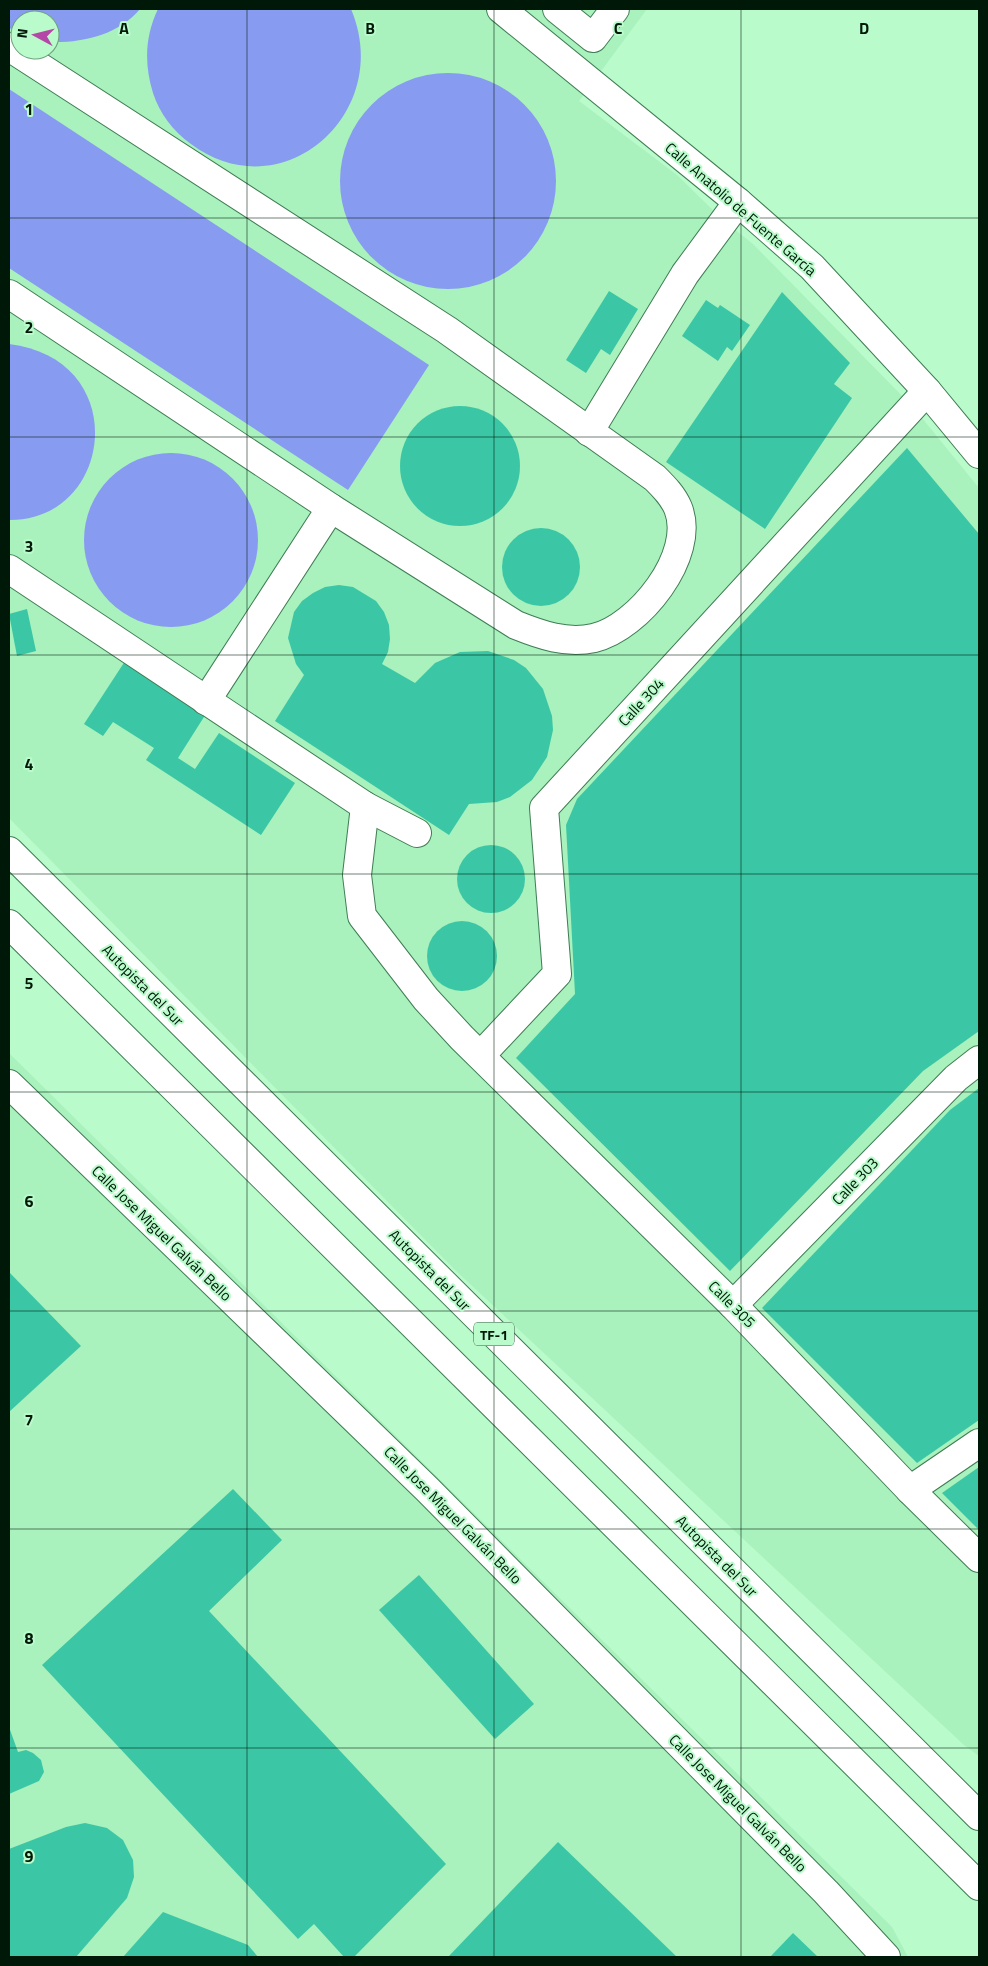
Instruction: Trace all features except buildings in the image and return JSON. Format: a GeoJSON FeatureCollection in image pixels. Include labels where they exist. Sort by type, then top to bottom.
{"type":"FeatureCollection","features":[{"type":"Feature","properties":{"kind":"main road","name":"Calle Anatolio de Fuente García"},"geometry":{"type":"LineString","coordinates":[[501,9],[738,202],[812,267],[927,391],[979,454]]}},
{"type":"Feature","properties":{"kind":"main road"},"geometry":{"type":"LineString","coordinates":[[557,9],[593,38],[615,9]]}},
{"type":"Feature","properties":{"kind":"main road"},"geometry":{"type":"LineString","coordinates":[[9,47],[447,330],[655,478],[669,492],[679,510],[680,533],[675,561],[661,585],[641,609],[618,629],[594,638],[569,640],[516,625],[331,508],[9,294]]}},
{"type":"Feature","properties":{"kind":"main road"},"geometry":{"type":"LineString","coordinates":[[589,432],[685,274],[738,202]]}},
{"type":"Feature","properties":{"kind":"main road","name":"Calle 304"},"geometry":{"type":"LineString","coordinates":[[481,1055],[557,974],[544,808],[927,391]]}},
{"type":"Feature","properties":{"kind":"main road"},"geometry":{"type":"LineString","coordinates":[[206,701],[331,508]]}},
{"type":"Feature","properties":{"kind":"main road"},"geometry":{"type":"LineString","coordinates":[[9,569],[365,806],[418,833]]}},
{"type":"Feature","properties":{"kind":"main road","name":"Calle 305"},"geometry":{"type":"LineString","coordinates":[[365,806],[357,875],[362,916],[426,999],[733,1305],[910,1490],[979,1558]]}},
{"type":"Feature","properties":{"kind":"main road","name":"Autopista del Sur"},"geometry":{"type":"LineString","coordinates":[[9,851],[979,1816]]}},
{"type":"Feature","properties":{"kind":"main road"},"geometry":{"type":"LineString","coordinates":[[9,924],[979,1886]]}},
{"type":"Feature","properties":{"kind":"main road","name":"Calle 303"},"geometry":{"type":"LineString","coordinates":[[733,1305],[956,1078],[979,1060]]}},
{"type":"Feature","properties":{"kind":"main road","name":"Calle Jose Miguel Galván Bello"},"geometry":{"type":"LineString","coordinates":[[9,1084],[427,1489],[826,1892],[886,1957]]}},
{"type":"Feature","properties":{"kind":"main road"},"geometry":{"type":"LineString","coordinates":[[910,1490],[979,1442]]}},
{"type":"Feature","properties":{"kind":"shaded area"},"geometry":{"type":"Polygon","coordinates":[[[9,9],[647,9],[579,101],[677,175],[724,221],[753,244],[913,407],[979,488],[979,1756],[964,1745],[454,1269],[9,818],[9,9]]]}},
{"type":"Feature","properties":{"kind":"shaded area"},"geometry":{"type":"Polygon","coordinates":[[[9,1053],[892,1927],[908,1957],[9,1957],[9,1053]]]}},
{"type":"Feature","properties":{"kind":"water"},"geometry":{"type":"Polygon","coordinates":[[[9,9],[140,9],[131,18],[111,31],[99,36],[75,41],[60,42],[60,10],[10,10],[9,28],[9,9]]]}},
{"type":"Feature","properties":{"kind":"water"},"geometry":{"type":"Polygon","coordinates":[[[158,9],[351,9],[360,47],[357,84],[344,115],[322,141],[293,159],[261,166],[226,162],[191,144],[178,134],[163,115],[150,82],[147,61],[148,40],[158,9]]]}},
{"type":"Feature","properties":{"kind":"water"},"geometry":{"type":"Polygon","coordinates":[[[448,73],[469,75],[489,81],[508,91],[531,112],[548,140],[554,160],[556,181],[554,202],[548,222],[538,241],[517,264],[489,281],[469,287],[448,289],[427,287],[407,281],[388,271],[365,250],[348,222],[342,202],[340,181],[342,160],[348,140],[358,121],[379,98],[407,81],[427,75],[448,73]]]}},
{"type":"Feature","properties":{"kind":"water"},"geometry":{"type":"Polygon","coordinates":[[[9,89],[429,365],[348,490],[9,268],[9,89]]]}},
{"type":"Feature","properties":{"kind":"water"},"geometry":{"type":"Polygon","coordinates":[[[9,344],[49,356],[76,378],[91,407],[95,438],[88,469],[71,495],[44,513],[9,520],[9,344]]]}},
{"type":"Feature","properties":{"kind":"water"},"geometry":{"type":"Polygon","coordinates":[[[180,453],[204,459],[220,467],[233,478],[244,491],[252,507],[257,523],[257,557],[252,573],[244,589],[233,602],[220,613],[196,624],[180,627],[162,627],[146,624],[122,613],[98,589],[85,557],[84,531],[87,515],[98,491],[122,467],[154,454],[180,453]]]}}]}
